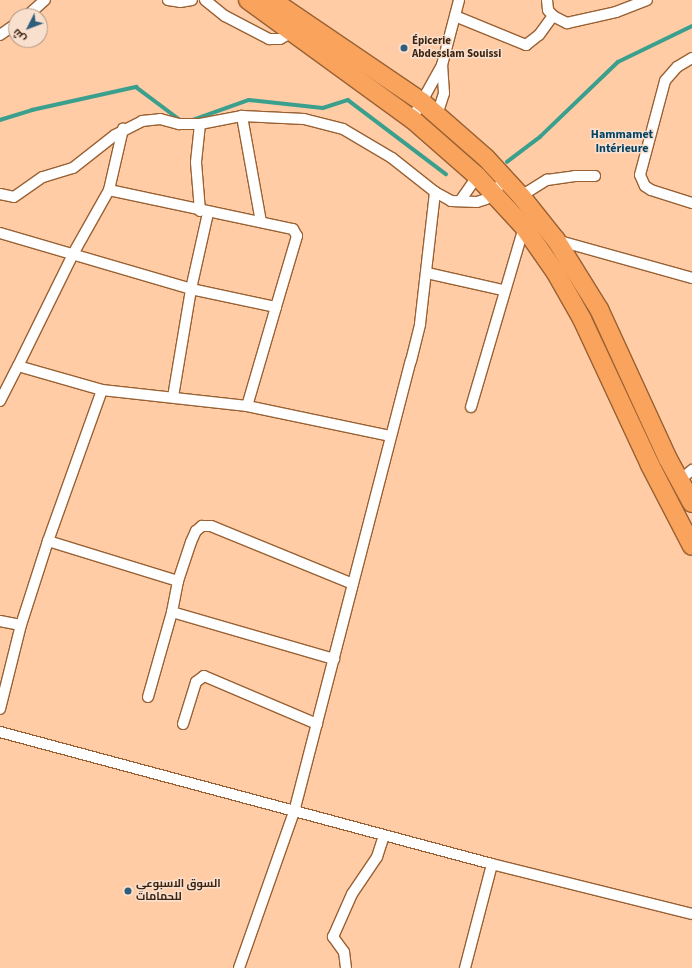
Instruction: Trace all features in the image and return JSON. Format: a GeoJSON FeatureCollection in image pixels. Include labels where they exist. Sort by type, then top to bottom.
{"type":"FeatureCollection","features":[{"type":"Feature","properties":{"kind":"highway"},"geometry":{"type":"LineString","coordinates":[[248,0],[291,33],[412,119],[477,176],[524,227],[556,273],[582,319],[647,458],[692,546]]}},
{"type":"Feature","properties":{"kind":"highway"},"geometry":{"type":"LineString","coordinates":[[272,0],[422,102],[492,165],[521,196],[556,240],[599,309],[686,475],[692,503]]}},
{"type":"Feature","properties":{"kind":"street"},"geometry":{"type":"LineString","coordinates":[[36,8],[45,0]]}},
{"type":"Feature","properties":{"kind":"street"},"geometry":{"type":"LineString","coordinates":[[168,0],[180,2],[192,0]]}},
{"type":"Feature","properties":{"kind":"street"},"geometry":{"type":"LineString","coordinates":[[205,0],[225,16],[269,39],[280,39],[291,33]]}},
{"type":"Feature","properties":{"kind":"street"},"geometry":{"type":"LineString","coordinates":[[412,119],[442,65],[459,0]]}},
{"type":"Feature","properties":{"kind":"street"},"geometry":{"type":"LineString","coordinates":[[547,0],[548,10],[553,16],[567,23],[633,8],[647,0]]}},
{"type":"Feature","properties":{"kind":"street"},"geometry":{"type":"LineString","coordinates":[[455,16],[526,45],[539,35],[553,16]]}},
{"type":"Feature","properties":{"kind":"street"},"geometry":{"type":"LineString","coordinates":[[692,58],[677,67],[665,81],[640,175],[645,186],[651,190],[692,203]]}},
{"type":"Feature","properties":{"kind":"street"},"geometry":{"type":"LineString","coordinates":[[426,131],[438,115],[444,94],[442,65]]}},
{"type":"Feature","properties":{"kind":"street"},"geometry":{"type":"LineString","coordinates":[[242,116],[261,222]]}},
{"type":"Feature","properties":{"kind":"street"},"geometry":{"type":"LineString","coordinates":[[0,194],[14,197],[32,182],[73,168],[123,129],[142,121],[160,119],[179,124],[200,124],[242,116],[304,119],[343,129],[386,154],[435,192],[451,201],[477,202],[493,193],[506,179]]}},
{"type":"Feature","properties":{"kind":"street"},"geometry":{"type":"LineString","coordinates":[[174,398],[204,212],[196,162],[200,124]]}},
{"type":"Feature","properties":{"kind":"street"},"geometry":{"type":"LineString","coordinates":[[0,401],[73,254],[109,190],[123,129]]}},
{"type":"Feature","properties":{"kind":"street"},"geometry":{"type":"LineString","coordinates":[[460,201],[477,176],[492,165]]}},
{"type":"Feature","properties":{"kind":"street"},"geometry":{"type":"LineString","coordinates":[[521,196],[547,180],[595,176]]}},
{"type":"Feature","properties":{"kind":"street"},"geometry":{"type":"LineString","coordinates":[[109,190],[204,212],[287,226],[298,236],[247,406]]}},
{"type":"Feature","properties":{"kind":"street"},"geometry":{"type":"LineString","coordinates":[[239,968],[294,812],[420,324],[435,192]]}},
{"type":"Feature","properties":{"kind":"street"},"geometry":{"type":"LineString","coordinates":[[471,407],[503,290],[524,227]]}},
{"type":"Feature","properties":{"kind":"street"},"geometry":{"type":"LineString","coordinates":[[0,233],[192,288],[276,307]]}},
{"type":"Feature","properties":{"kind":"street"},"geometry":{"type":"LineString","coordinates":[[556,240],[692,278]]}},
{"type":"Feature","properties":{"kind":"street"},"geometry":{"type":"LineString","coordinates":[[427,273],[503,290]]}},
{"type":"Feature","properties":{"kind":"street"},"geometry":{"type":"LineString","coordinates":[[18,366],[102,390],[247,406],[391,436]]}},
{"type":"Feature","properties":{"kind":"street"},"geometry":{"type":"LineString","coordinates":[[0,709],[21,625],[48,541],[102,390]]}},
{"type":"Feature","properties":{"kind":"street"},"geometry":{"type":"LineString","coordinates":[[148,696],[172,612],[178,581],[196,531],[202,526],[211,526],[353,584]]}},
{"type":"Feature","properties":{"kind":"street"},"geometry":{"type":"LineString","coordinates":[[48,541],[178,581]]}},
{"type":"Feature","properties":{"kind":"street"},"geometry":{"type":"LineString","coordinates":[[172,612],[334,659]]}},
{"type":"Feature","properties":{"kind":"street"},"geometry":{"type":"LineString","coordinates":[[0,621],[21,625]]}},
{"type":"Feature","properties":{"kind":"street"},"geometry":{"type":"LineString","coordinates":[[183,724],[196,682],[204,676],[317,724]]}},
{"type":"Feature","properties":{"kind":"street"},"geometry":{"type":"LineString","coordinates":[[0,732],[384,836],[692,914]]}},
{"type":"Feature","properties":{"kind":"street"},"geometry":{"type":"LineString","coordinates":[[346,968],[344,952],[333,937],[352,894],[376,857],[384,836]]}},
{"type":"Feature","properties":{"kind":"street"},"geometry":{"type":"LineString","coordinates":[[465,968],[492,864]]}},
{"type":"Feature","properties":{"kind":"waterway"},"geometry":{"type":"LineString","coordinates":[[507,162],[540,137],[618,62],[692,26]]}},
{"type":"Feature","properties":{"kind":"waterway"},"geometry":{"type":"LineString","coordinates":[[0,120],[32,110],[136,87],[183,122]]}},
{"type":"Feature","properties":{"kind":"waterway"},"geometry":{"type":"LineString","coordinates":[[193,120],[249,100],[323,108],[348,100],[446,174]]}},
{"type":"Feature","properties":{"kind":"place","name":"Épicerie Abdesslam Souissi"},"geometry":{"type":"Point","coordinates":[404,48]}},
{"type":"Feature","properties":{"kind":"place","name":"السوق الاسبوعي للحمامات"},"geometry":{"type":"Point","coordinates":[128,891]}},
{"type":"Feature","properties":{"kind":"district","name":"Hammamet Intérieure"},"geometry":{"type":"Point","coordinates":[622,142]}}]}
